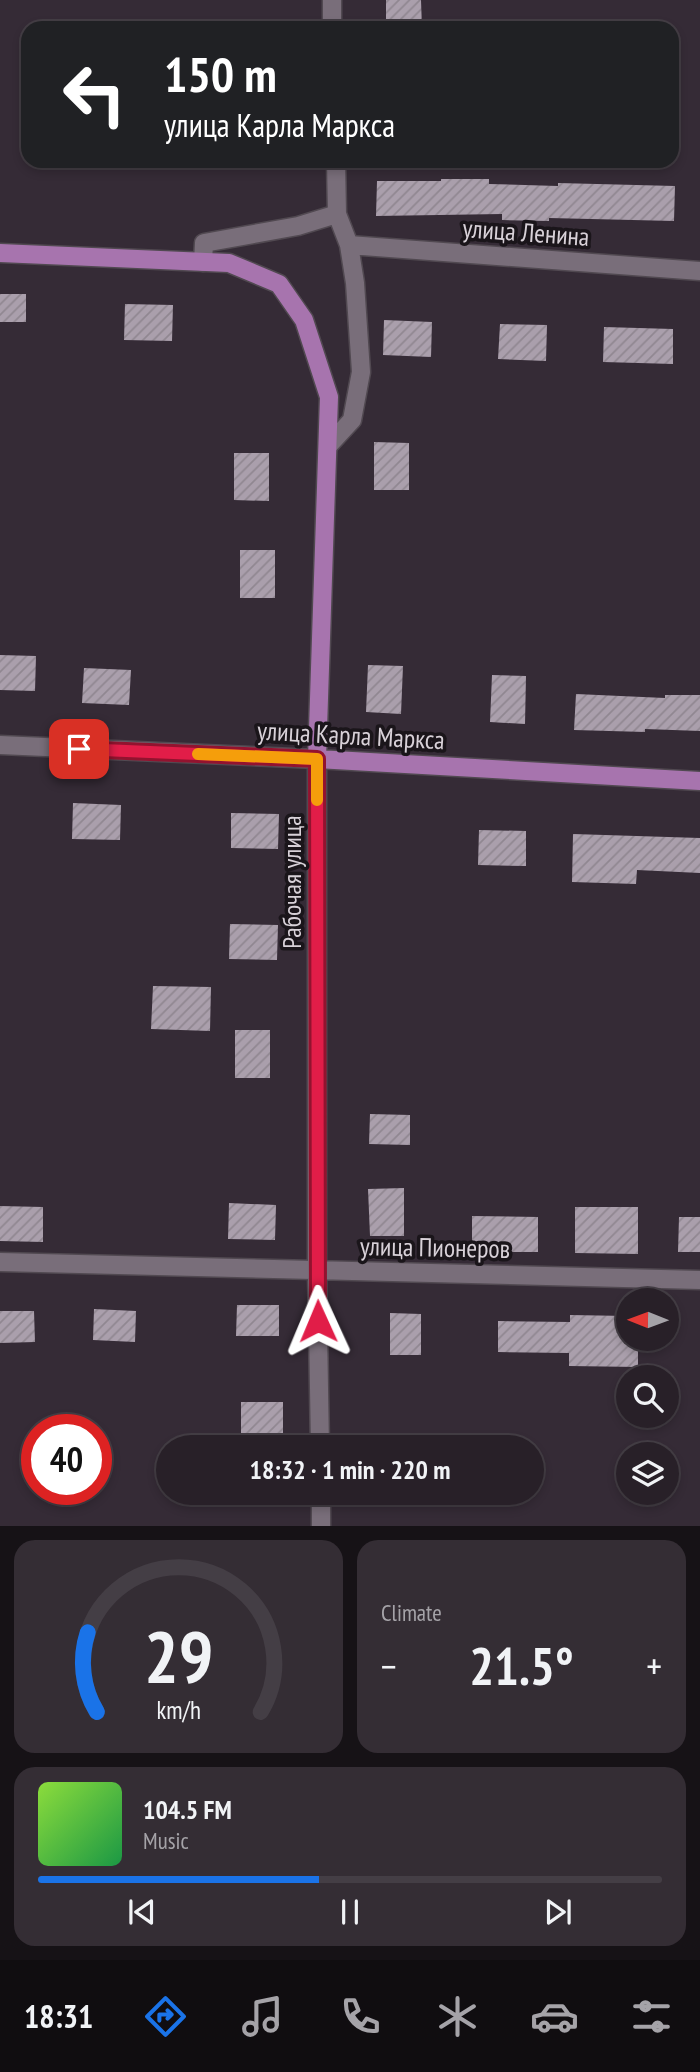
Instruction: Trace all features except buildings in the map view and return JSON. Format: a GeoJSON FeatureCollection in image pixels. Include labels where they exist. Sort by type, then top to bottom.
{"type":"FeatureCollection","features":[{"type":"Feature","properties":{"kind":"main road"},"geometry":{"type":"LineString","coordinates":[[0,253],[203,262]]}},
{"type":"Feature","properties":{"kind":"main road","name":"Рабочая улица"},"geometry":{"type":"LineString","coordinates":[[203,262],[229,263],[279,284],[304,320],[330,397],[317,759]]}},
{"type":"Feature","properties":{"kind":"main road","name":"улица Карла Маркса"},"geometry":{"type":"LineString","coordinates":[[317,759],[700,781]]}},
{"type":"Feature","properties":{"kind":"street"},"geometry":{"type":"LineString","coordinates":[[332,0],[332,21]]}},
{"type":"Feature","properties":{"kind":"street"},"geometry":{"type":"LineString","coordinates":[[328,446],[352,420],[361,372],[355,282],[349,245],[337,214],[336,168]]}},
{"type":"Feature","properties":{"kind":"street"},"geometry":{"type":"LineString","coordinates":[[203,262],[205,243],[298,226],[337,214]]}},
{"type":"Feature","properties":{"kind":"street","name":"улица Ленина"},"geometry":{"type":"LineString","coordinates":[[349,245],[700,271]]}},
{"type":"Feature","properties":{"kind":"street","name":"улица Карла Маркса"},"geometry":{"type":"LineString","coordinates":[[0,746],[317,759]]}},
{"type":"Feature","properties":{"kind":"street","name":"Рабочая улица"},"geometry":{"type":"LineString","coordinates":[[317,759],[317,1270],[320,1435]]}},
{"type":"Feature","properties":{"kind":"street","name":"улица Пионеров"},"geometry":{"type":"LineString","coordinates":[[0,1262],[700,1280]]}},
{"type":"Feature","properties":{"kind":"street"},"geometry":{"type":"LineString","coordinates":[[321,1505],[321,1526]]}},
{"type":"Feature","properties":{"kind":"slow traffic"},"geometry":{"type":"LineString","coordinates":[[198,754],[317,759],[317,800]]}},
{"type":"Feature","properties":{"kind":"route"},"geometry":{"type":"LineString","coordinates":[[79,749],[317,759],[318,1321]]}}]}
